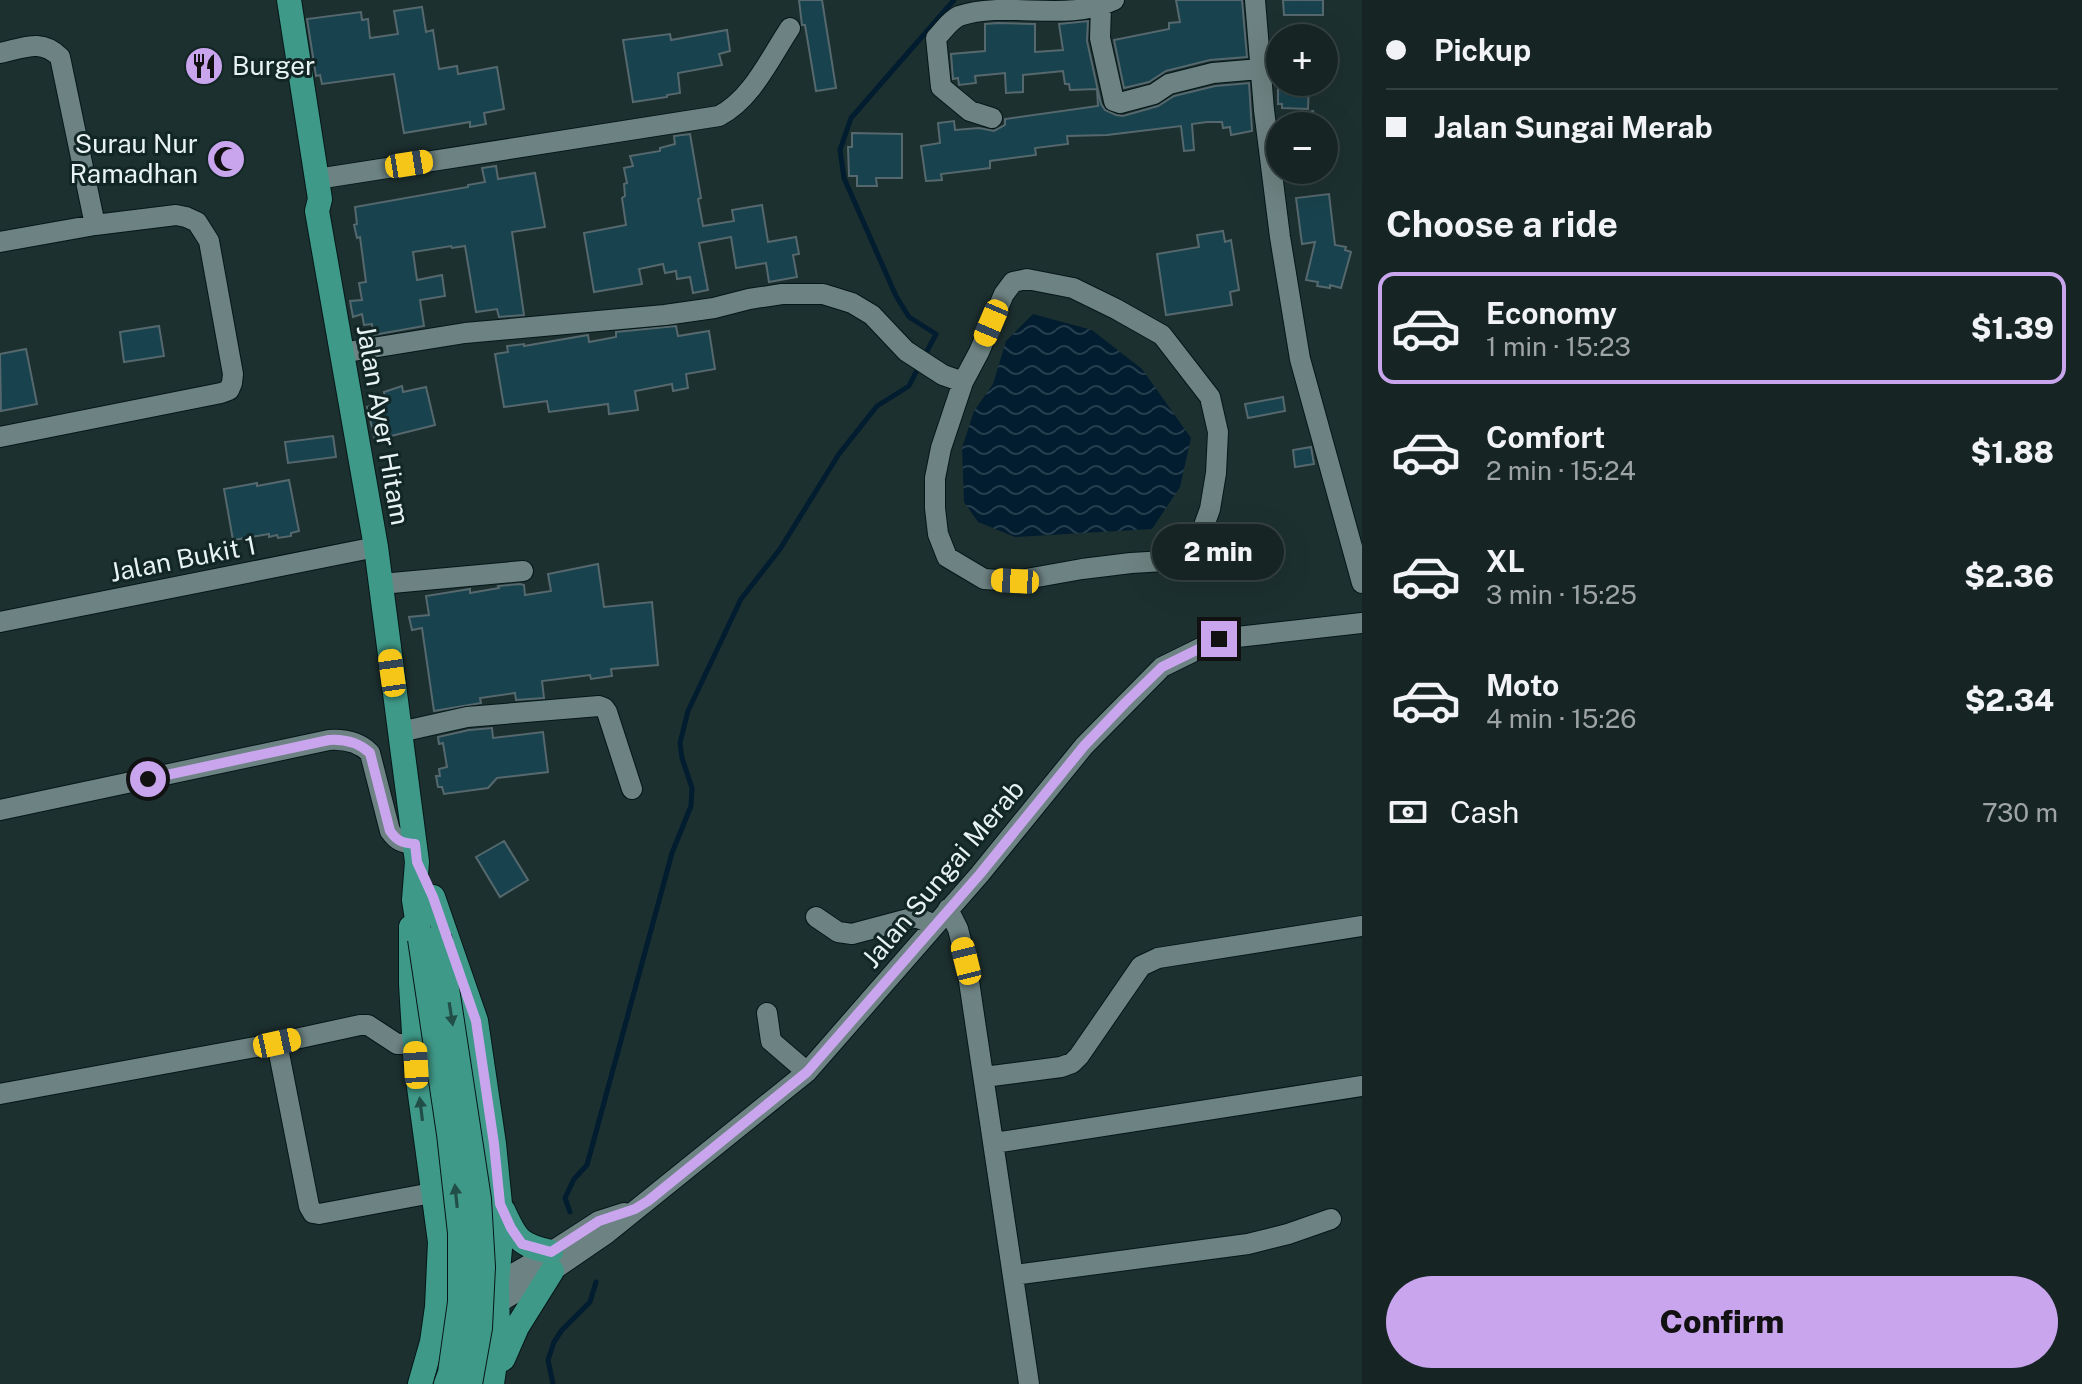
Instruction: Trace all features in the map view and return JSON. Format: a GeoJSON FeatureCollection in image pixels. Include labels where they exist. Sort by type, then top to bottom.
{"type":"FeatureCollection","features":[{"type":"Feature","properties":{"kind":"main road"},"geometry":{"type":"LineString","coordinates":[[273,0],[307,200],[317,211]]}},
{"type":"Feature","properties":{"kind":"main road","name":"Jalan Ayer Hitam"},"geometry":{"type":"LineString","coordinates":[[289,0],[320,199],[317,211],[376,547],[430,938]]}},
{"type":"Feature","properties":{"kind":"main road"},"geometry":{"type":"LineString","coordinates":[[420,1384],[432,1342],[437,1307],[440,1242],[415,1044],[410,937],[423,898]]}},
{"type":"Feature","properties":{"kind":"main road"},"geometry":{"type":"LineString","coordinates":[[423,898],[476,1021],[494,1144],[501,1237],[498,1341],[492,1384]]}},
{"type":"Feature","properties":{"kind":"main road"},"geometry":{"type":"LineString","coordinates":[[430,938],[460,1233],[460,1302],[446,1384]]}},
{"type":"Feature","properties":{"kind":"main road"},"geometry":{"type":"LineString","coordinates":[[430,938],[479,1199],[483,1267],[480,1328],[470,1384]]}},
{"type":"Feature","properties":{"kind":"main road"},"geometry":{"type":"LineString","coordinates":[[492,1384],[517,1327],[552,1262],[522,1244],[500,1204]]}},
{"type":"Feature","properties":{"kind":"main road"},"geometry":{"type":"LineString","coordinates":[[440,1242],[458,1252],[478,1250],[501,1237]]}},
{"type":"Feature","properties":{"kind":"main road"},"geometry":{"type":"LineString","coordinates":[[432,1342],[451,1329],[472,1324],[486,1327],[498,1341]]}},
{"type":"Feature","properties":{"kind":"street"},"geometry":{"type":"LineString","coordinates":[[1255,0],[1280,237],[1300,359],[1362,583]]}},
{"type":"Feature","properties":{"kind":"street"},"geometry":{"type":"LineString","coordinates":[[992,118],[970,111],[941,87],[936,38],[957,17],[983,9],[1025,6],[1065,9],[1108,3],[1100,38],[1114,101],[1120,103],[1154,94],[1169,84],[1213,73],[1260,69]]}},
{"type":"Feature","properties":{"kind":"street"},"geometry":{"type":"LineString","coordinates":[[317,179],[719,116],[743,98],[790,28]]}},
{"type":"Feature","properties":{"kind":"street"},"geometry":{"type":"LineString","coordinates":[[0,53],[40,45],[51,48],[60,57],[95,225]]}},
{"type":"Feature","properties":{"kind":"street"},"geometry":{"type":"LineString","coordinates":[[0,242],[176,215],[197,222],[209,241],[233,374],[229,390],[221,393],[0,437]]}},
{"type":"Feature","properties":{"kind":"street"},"geometry":{"type":"LineString","coordinates":[[1027,279],[1073,288],[1162,335],[1210,397],[1218,432],[1210,509],[1198,542],[1182,556],[1165,561],[1082,569],[1015,581],[984,579],[947,557],[938,534],[935,478],[953,379],[979,352],[1004,294],[1013,282],[1027,279]]}},
{"type":"Feature","properties":{"kind":"street"},"geometry":{"type":"LineString","coordinates":[[341,353],[447,335],[665,315],[782,294],[823,294],[852,303],[872,315],[906,351],[953,379]]}},
{"type":"Feature","properties":{"kind":"street","name":"Jalan Bukit 1"},"geometry":{"type":"LineString","coordinates":[[0,622],[376,547]]}},
{"type":"Feature","properties":{"kind":"street"},"geometry":{"type":"LineString","coordinates":[[381,584],[523,571]]}},
{"type":"Feature","properties":{"kind":"street","name":"Jalan Sungai Merab"},"geometry":{"type":"LineString","coordinates":[[437,1307],[498,1293],[606,1234],[807,1072],[980,874],[1084,746],[1162,667],[1219,639],[1362,623]]}},
{"type":"Feature","properties":{"kind":"street"},"geometry":{"type":"LineString","coordinates":[[400,732],[467,717],[599,706],[607,712],[632,789]]}},
{"type":"Feature","properties":{"kind":"street"},"geometry":{"type":"LineString","coordinates":[[0,810],[341,739],[364,746],[370,753],[390,831],[416,853]]}},
{"type":"Feature","properties":{"kind":"street"},"geometry":{"type":"LineString","coordinates":[[816,917],[838,932],[852,934],[916,917],[941,917],[958,929],[966,961],[1029,1384]]}},
{"type":"Feature","properties":{"kind":"street"},"geometry":{"type":"LineString","coordinates":[[984,1077],[1072,1063],[1141,966],[1158,958],[1362,926]]}},
{"type":"Feature","properties":{"kind":"street"},"geometry":{"type":"LineString","coordinates":[[767,1013],[771,1041],[807,1072]]}},
{"type":"Feature","properties":{"kind":"street"},"geometry":{"type":"LineString","coordinates":[[0,1094],[368,1025],[397,1044],[415,1044]]}},
{"type":"Feature","properties":{"kind":"street"},"geometry":{"type":"LineString","coordinates":[[277,1043],[309,1206],[313,1213],[432,1193]]}},
{"type":"Feature","properties":{"kind":"street"},"geometry":{"type":"LineString","coordinates":[[994,1143],[1362,1086]]}},
{"type":"Feature","properties":{"kind":"street"},"geometry":{"type":"LineString","coordinates":[[1014,1275],[1248,1244],[1331,1219]]}},
{"type":"Feature","properties":{"kind":"water"},"geometry":{"type":"Polygon","coordinates":[[[1033,314],[1092,330],[1142,369],[1191,438],[1180,487],[1152,529],[1015,537],[978,522],[964,502],[962,448],[974,411],[993,384],[1006,341],[1033,314]]]}},
{"type":"Feature","properties":{"kind":"building"},"geometry":{"type":"Polygon","coordinates":[[[799,0],[822,0],[836,88],[816,91],[799,0]]]}},
{"type":"Feature","properties":{"kind":"building"},"geometry":{"type":"Polygon","coordinates":[[[1176,0],[1242,0],[1247,57],[1210,60],[1166,71],[1149,82],[1124,88],[1114,40],[1169,29],[1169,23],[1180,22],[1176,0]]]}},
{"type":"Feature","properties":{"kind":"building"},"geometry":{"type":"Polygon","coordinates":[[[1283,0],[1323,0],[1323,15],[1284,15],[1283,0]]]}},
{"type":"Feature","properties":{"kind":"building"},"geometry":{"type":"Polygon","coordinates":[[[422,7],[426,32],[433,30],[439,69],[457,66],[458,74],[497,67],[504,109],[484,113],[486,124],[470,127],[470,122],[404,133],[394,74],[322,84],[320,75],[316,76],[307,19],[361,12],[362,20],[368,19],[370,38],[398,34],[394,11],[422,7]]]}},
{"type":"Feature","properties":{"kind":"building"},"geometry":{"type":"Polygon","coordinates":[[[1088,21],[1087,41],[1105,110],[1123,116],[1158,106],[1174,96],[1215,86],[1249,83],[1252,131],[1231,135],[1230,127],[1223,128],[1222,122],[1192,124],[1194,150],[1184,151],[1181,126],[1107,135],[1067,136],[1068,144],[1035,148],[1036,155],[990,161],[990,168],[941,174],[942,180],[926,181],[921,146],[940,143],[938,123],[954,121],[955,130],[979,128],[994,131],[1005,125],[1005,119],[1098,106],[1097,89],[1070,90],[1069,84],[1065,84],[1063,71],[1023,75],[1023,92],[1006,93],[1005,73],[975,76],[976,83],[959,85],[958,78],[953,79],[951,54],[985,51],[985,24],[998,23],[1035,24],[1035,52],[1063,50],[1059,24],[1088,21]]]}},
{"type":"Feature","properties":{"kind":"building"},"geometry":{"type":"Polygon","coordinates":[[[727,30],[730,51],[719,54],[722,65],[678,73],[680,93],[633,102],[623,40],[670,34],[671,40],[727,30]]]}},
{"type":"Feature","properties":{"kind":"building"},"geometry":{"type":"Polygon","coordinates":[[[1278,96],[1308,96],[1308,109],[1282,108],[1282,104],[1278,104],[1278,96]]]}},
{"type":"Feature","properties":{"kind":"building"},"geometry":{"type":"Polygon","coordinates":[[[852,133],[902,134],[902,178],[876,178],[877,186],[857,186],[857,176],[849,176],[848,147],[852,147],[852,133]]]}},
{"type":"Feature","properties":{"kind":"building"},"geometry":{"type":"Polygon","coordinates":[[[690,134],[703,226],[734,221],[732,210],[762,205],[768,242],[796,237],[799,254],[793,255],[797,277],[769,282],[766,263],[736,268],[731,237],[699,243],[708,290],[693,293],[690,277],[677,279],[676,271],[665,273],[663,264],[639,269],[642,284],[594,292],[584,233],[626,225],[622,198],[625,196],[624,184],[627,183],[624,168],[633,166],[630,156],[660,151],[660,148],[675,144],[674,136],[690,134]]]}},
{"type":"Feature","properties":{"kind":"building"},"geometry":{"type":"Polygon","coordinates":[[[496,166],[498,179],[535,173],[545,227],[512,232],[524,315],[499,317],[497,309],[476,312],[465,246],[451,246],[413,252],[417,280],[442,275],[445,296],[420,300],[424,326],[373,335],[372,324],[364,325],[362,314],[353,317],[350,301],[362,300],[359,283],[366,282],[360,237],[357,238],[354,225],[357,224],[355,207],[468,187],[485,182],[482,168],[496,166]]]}},
{"type":"Feature","properties":{"kind":"building"},"geometry":{"type":"Polygon","coordinates":[[[1329,194],[1335,245],[1346,247],[1345,250],[1351,252],[1341,288],[1317,286],[1318,282],[1306,280],[1315,242],[1302,244],[1296,198],[1329,194]]]}},
{"type":"Feature","properties":{"kind":"building"},"geometry":{"type":"Polygon","coordinates":[[[1223,231],[1225,242],[1231,240],[1239,290],[1230,292],[1232,305],[1166,315],[1157,254],[1199,247],[1197,235],[1223,231]]]}},
{"type":"Feature","properties":{"kind":"building"},"geometry":{"type":"Polygon","coordinates":[[[159,326],[164,356],[124,362],[120,332],[159,326]]]}},
{"type":"Feature","properties":{"kind":"building"},"geometry":{"type":"Polygon","coordinates":[[[676,326],[678,336],[709,331],[715,369],[686,374],[688,388],[673,391],[672,384],[635,391],[638,410],[609,414],[608,404],[549,412],[547,401],[504,407],[495,354],[508,352],[507,346],[588,335],[589,342],[616,337],[616,332],[676,326]]]}},
{"type":"Feature","properties":{"kind":"building"},"geometry":{"type":"Polygon","coordinates":[[[26,349],[37,404],[1,411],[0,354],[26,349]]]}},
{"type":"Feature","properties":{"kind":"building"},"geometry":{"type":"Polygon","coordinates":[[[402,386],[403,392],[426,387],[435,425],[375,440],[367,407],[385,401],[384,392],[402,386]]]}},
{"type":"Feature","properties":{"kind":"building"},"geometry":{"type":"Polygon","coordinates":[[[1283,397],[1285,411],[1248,418],[1245,404],[1283,397]]]}},
{"type":"Feature","properties":{"kind":"building"},"geometry":{"type":"Polygon","coordinates":[[[333,436],[336,457],[288,463],[285,442],[333,436]]]}},
{"type":"Feature","properties":{"kind":"building"},"geometry":{"type":"Polygon","coordinates":[[[1311,447],[1314,464],[1295,467],[1293,450],[1311,447]]]}},
{"type":"Feature","properties":{"kind":"building"},"geometry":{"type":"Polygon","coordinates":[[[289,480],[299,531],[278,538],[277,535],[269,537],[269,534],[233,540],[224,489],[289,480]]]}},
{"type":"Feature","properties":{"kind":"building"},"geometry":{"type":"Polygon","coordinates":[[[598,564],[604,607],[652,602],[658,665],[611,669],[612,676],[591,679],[590,675],[542,681],[544,698],[516,700],[515,693],[480,698],[481,703],[434,711],[422,628],[412,630],[409,617],[429,615],[426,596],[470,589],[470,593],[520,584],[524,585],[525,595],[551,591],[548,574],[598,564]]]}},
{"type":"Feature","properties":{"kind":"building"},"geometry":{"type":"Polygon","coordinates":[[[492,728],[493,738],[543,732],[548,772],[497,778],[488,788],[444,794],[442,787],[438,787],[436,776],[440,776],[439,769],[447,767],[443,743],[439,744],[438,737],[492,728]]]}},
{"type":"Feature","properties":{"kind":"building"},"geometry":{"type":"Polygon","coordinates":[[[504,841],[528,880],[500,897],[476,857],[504,841]]]}},
{"type":"Feature","properties":{"kind":"waterway"},"geometry":{"type":"LineString","coordinates":[[924,357],[936,334],[909,317],[896,296],[844,178],[840,150],[851,118],[954,0]]}},
{"type":"Feature","properties":{"kind":"waterway"},"geometry":{"type":"LineString","coordinates":[[570,1212],[565,1198],[574,1179],[587,1165],[672,853],[691,806],[692,788],[680,743],[688,711],[741,599],[780,549],[839,454],[877,406],[909,386],[919,366]]}},
{"type":"Feature","properties":{"kind":"waterway"},"geometry":{"type":"LineString","coordinates":[[553,1384],[548,1360],[554,1342],[590,1302],[596,1282]]}},
{"type":"Feature","properties":{"kind":"place","name":"Burger"},"geometry":{"type":"Point","coordinates":[204,66]}},
{"type":"Feature","properties":{"kind":"place","name":"Surau Nur Ramadhan"},"geometry":{"type":"Point","coordinates":[226,159]}},
{"type":"Feature","properties":{"kind":"route"},"geometry":{"type":"LineString","coordinates":[[148,779],[329,740],[354,742],[370,753],[390,831],[402,843],[415,844],[417,862],[433,897],[476,1021],[500,1204],[522,1244],[551,1252],[599,1221],[635,1209],[648,1201],[807,1072],[980,874],[1084,746],[1162,667],[1219,639]]}}]}
